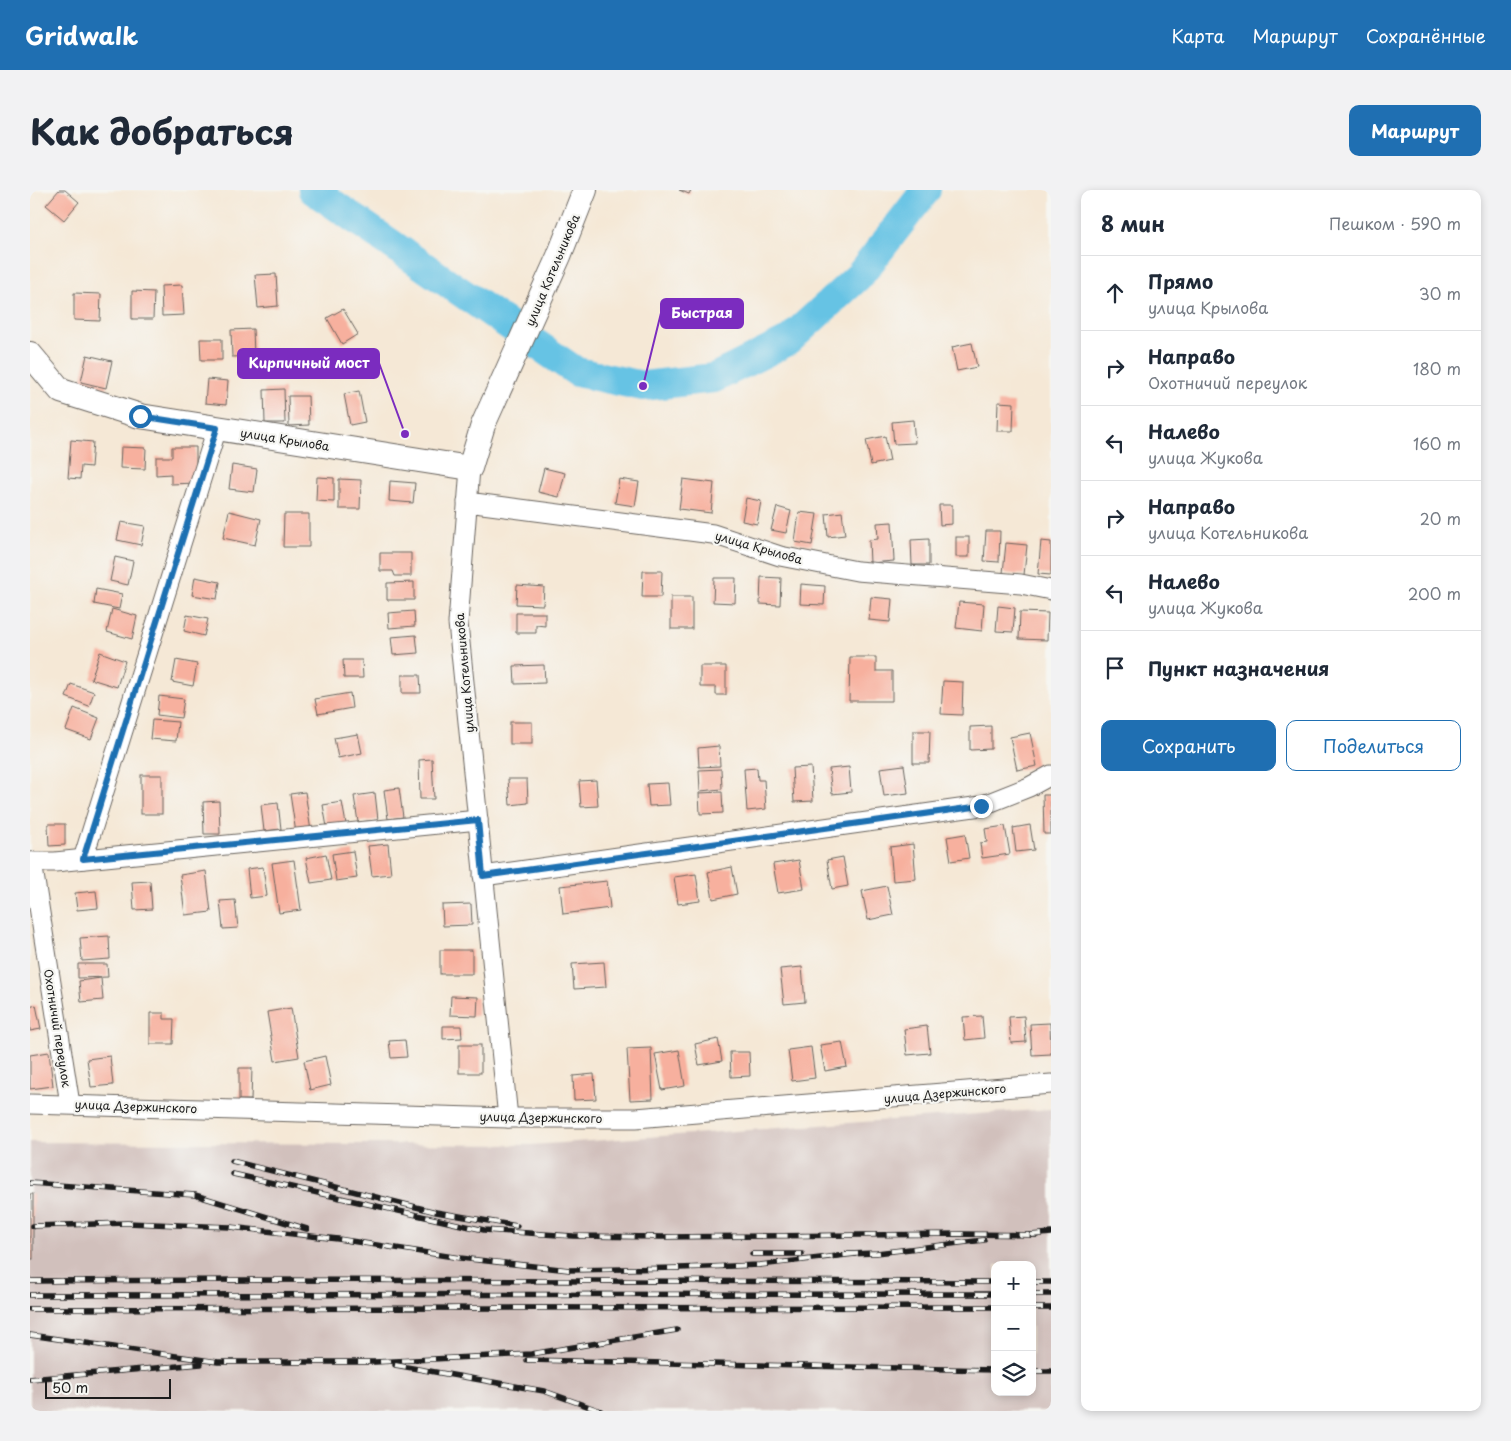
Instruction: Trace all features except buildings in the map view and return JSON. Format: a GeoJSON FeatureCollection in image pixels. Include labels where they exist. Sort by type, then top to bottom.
{"type":"FeatureCollection","features":[{"type":"Feature","properties":{"kind":"street","name":"улица Котельникова"},"geometry":{"type":"LineString","coordinates":[[508,1118],[458,623],[467,502],[470,468],[482,425],[559,256],[585,190]]}},
{"type":"Feature","properties":{"kind":"street","name":"улица Крылова"},"geometry":{"type":"LineString","coordinates":[[30,354],[61,392],[140,416],[470,468]]}},
{"type":"Feature","properties":{"kind":"street"},"geometry":{"type":"LineString","coordinates":[[83,859],[217,428]]}},
{"type":"Feature","properties":{"kind":"street","name":"улица Крылова"},"geometry":{"type":"LineString","coordinates":[[467,502],[713,534],[780,556],[857,571],[1020,584],[1051,590]]}},
{"type":"Feature","properties":{"kind":"street"},"geometry":{"type":"LineString","coordinates":[[483,876],[981,806],[1029,787],[1051,775]]}},
{"type":"Feature","properties":{"kind":"street"},"geometry":{"type":"LineString","coordinates":[[31,862],[55,862],[478,820]]}},
{"type":"Feature","properties":{"kind":"street","name":"Охотничий переулок"},"geometry":{"type":"LineString","coordinates":[[31,862],[70,1104]]}},
{"type":"Feature","properties":{"kind":"street","name":"улица Дзержинского"},"geometry":{"type":"LineString","coordinates":[[30,1104],[508,1118],[636,1118],[1051,1084]]}},
{"type":"Feature","properties":{"kind":"shaded area"},"geometry":{"type":"Polygon","coordinates":[[[1051,1109],[1051,1411],[30,1411],[30,1142],[532,1145],[1051,1109]]]}},
{"type":"Feature","properties":{"kind":"waterway"},"geometry":{"type":"LineString","coordinates":[[313,190],[577,372],[643,386],[714,378],[788,341],[860,275],[926,190]]}},
{"type":"Feature","properties":{"kind":"railway"},"geometry":{"type":"LineString","coordinates":[[232,1161],[436,1212],[517,1226]]}},
{"type":"Feature","properties":{"kind":"railway"},"geometry":{"type":"LineString","coordinates":[[233,1174],[484,1230],[573,1236],[662,1237],[1037,1235]]}},
{"type":"Feature","properties":{"kind":"railway"},"geometry":{"type":"LineString","coordinates":[[30,1183],[195,1195],[307,1229]]}},
{"type":"Feature","properties":{"kind":"railway"},"geometry":{"type":"LineString","coordinates":[[33,1226],[127,1223],[230,1227],[338,1239],[460,1258],[569,1270],[760,1265],[855,1254]]}},
{"type":"Feature","properties":{"kind":"railway"},"geometry":{"type":"LineString","coordinates":[[1031,1235],[1051,1233]]}},
{"type":"Feature","properties":{"kind":"railway"},"geometry":{"type":"LineString","coordinates":[[847,1254],[877,1253],[984,1240]]}},
{"type":"Feature","properties":{"kind":"railway"},"geometry":{"type":"LineString","coordinates":[[752,1254],[802,1254]]}},
{"type":"Feature","properties":{"kind":"railway"},"geometry":{"type":"LineString","coordinates":[[30,1281],[991,1282]]}},
{"type":"Feature","properties":{"kind":"railway"},"geometry":{"type":"LineString","coordinates":[[1036,1282],[1051,1282]]}},
{"type":"Feature","properties":{"kind":"railway"},"geometry":{"type":"LineString","coordinates":[[30,1295],[991,1294]]}},
{"type":"Feature","properties":{"kind":"railway"},"geometry":{"type":"LineString","coordinates":[[1036,1294],[1051,1294]]}},
{"type":"Feature","properties":{"kind":"railway"},"geometry":{"type":"LineString","coordinates":[[30,1309],[991,1307]]}},
{"type":"Feature","properties":{"kind":"railway"},"geometry":{"type":"LineString","coordinates":[[1036,1308],[1051,1308]]}},
{"type":"Feature","properties":{"kind":"railway"},"geometry":{"type":"LineString","coordinates":[[30,1335],[218,1362],[375,1362],[531,1354],[677,1330]]}},
{"type":"Feature","properties":{"kind":"railway"},"geometry":{"type":"LineString","coordinates":[[527,1360],[991,1370]]}},
{"type":"Feature","properties":{"kind":"railway"},"geometry":{"type":"LineString","coordinates":[[30,1379],[201,1364]]}},
{"type":"Feature","properties":{"kind":"railway"},"geometry":{"type":"LineString","coordinates":[[395,1365],[544,1391],[601,1411]]}},
{"type":"Feature","properties":{"kind":"railway"},"geometry":{"type":"LineString","coordinates":[[1036,1371],[1051,1371]]}},
{"type":"Feature","properties":{"kind":"place","name":"Быстрая"},"geometry":{"type":"Point","coordinates":[643,386]}},
{"type":"Feature","properties":{"kind":"place","name":"Кирпичный мост"},"geometry":{"type":"Point","coordinates":[405,434]}},
{"type":"Feature","properties":{"kind":"route"},"geometry":{"type":"LineString","coordinates":[[140,416],[217,428],[83,859],[478,820],[483,876],[981,806]]}}]}
